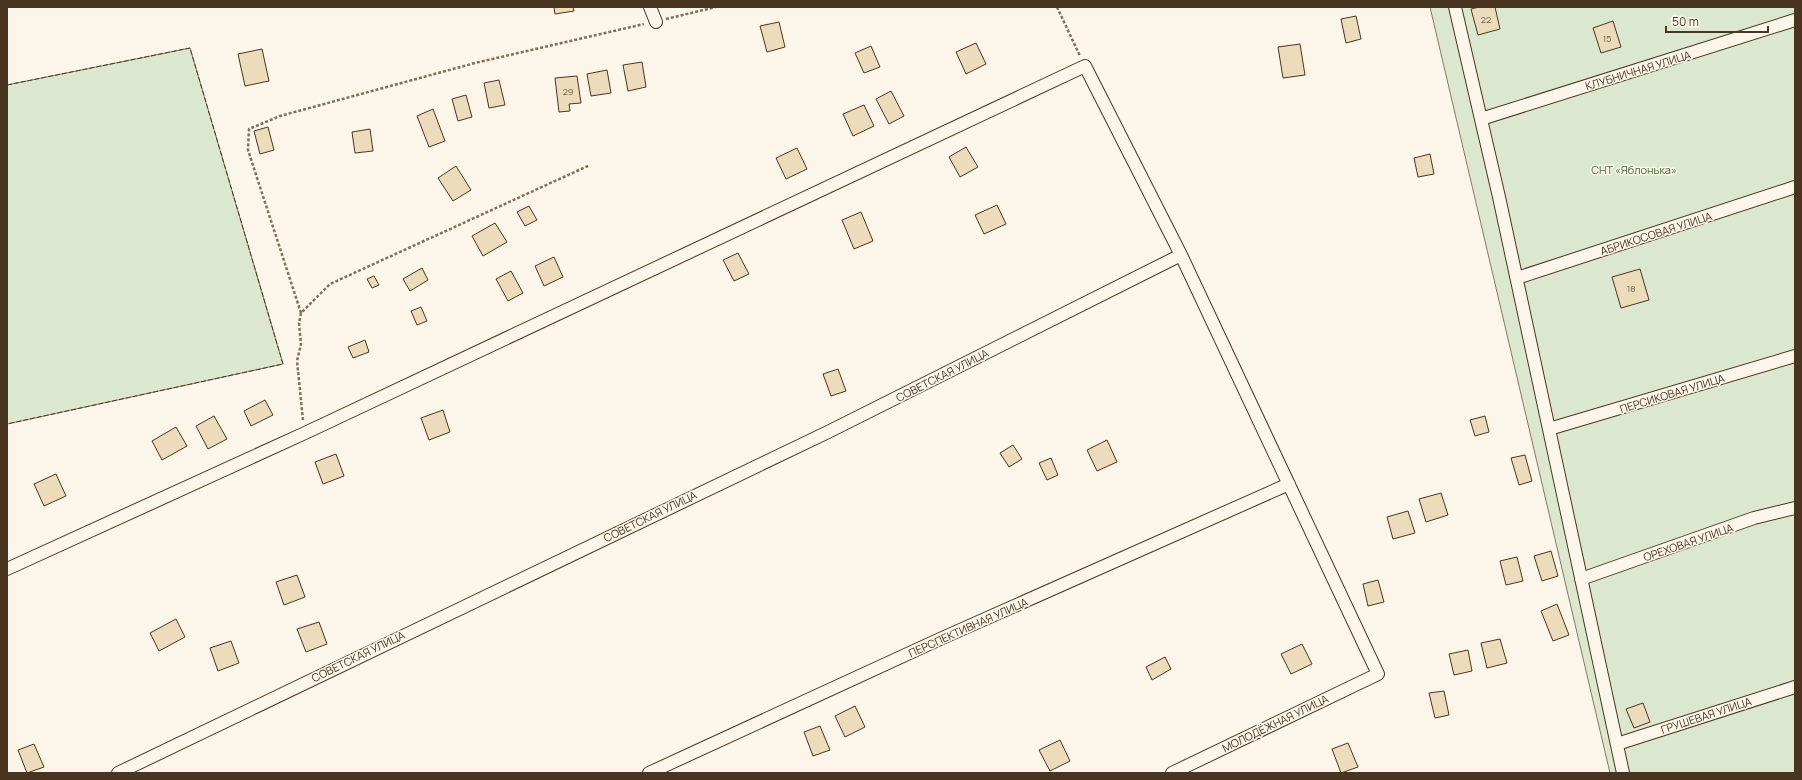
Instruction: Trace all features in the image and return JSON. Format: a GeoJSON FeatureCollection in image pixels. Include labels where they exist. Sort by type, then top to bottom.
{"type":"FeatureCollection","features":[{"type":"Feature","properties":{"kind":"street"},"geometry":{"type":"LineString","coordinates":[[650,7],[656,22]]}},
{"type":"Feature","properties":{"kind":"street"},"geometry":{"type":"LineString","coordinates":[[1455,7],[1517,278],[1623,773]]}},
{"type":"Feature","properties":{"kind":"street","name":"КЛУБНИЧНАЯ УЛИЦА"},"geometry":{"type":"LineString","coordinates":[[1481,119],[1795,20]]}},
{"type":"Feature","properties":{"kind":"street"},"geometry":{"type":"LineString","coordinates":[[7,570],[305,433],[1085,66],[1181,255],[1288,484]]}},
{"type":"Feature","properties":{"kind":"street","name":"АБРИКОСОВАЯ УЛИЦА"},"geometry":{"type":"LineString","coordinates":[[1517,278],[1795,187]]}},
{"type":"Feature","properties":{"kind":"street","name":"СОВЕТСКАЯ УЛИЦА"},"geometry":{"type":"LineString","coordinates":[[118,773],[828,432],[1181,255]]}},
{"type":"Feature","properties":{"kind":"street","name":"ПЕРСИКОВАЯ УЛИЦА"},"geometry":{"type":"LineString","coordinates":[[1549,430],[1795,356]]}},
{"type":"Feature","properties":{"kind":"street","name":"МОЛОДЁЖНАЯ УЛИЦА"},"geometry":{"type":"LineString","coordinates":[[1172,773],[1378,674],[1288,484]]}},
{"type":"Feature","properties":{"kind":"street","name":"ПЕРСПЕКТИВНАЯ УЛИЦА"},"geometry":{"type":"LineString","coordinates":[[649,773],[940,638],[1288,484]]}},
{"type":"Feature","properties":{"kind":"street","name":"ОРЕХОВАЯ УЛИЦА"},"geometry":{"type":"LineString","coordinates":[[1581,579],[1754,518],[1795,508]]}},
{"type":"Feature","properties":{"kind":"street","name":"ГРУШЕВАЯ УЛИЦА"},"geometry":{"type":"LineString","coordinates":[[1617,744],[1795,686]]}},
{"type":"Feature","properties":{"kind":"path"},"geometry":{"type":"LineString","coordinates":[[305,433],[297,361],[301,344],[299,323],[301,312],[248,150],[249,129],[280,116],[475,63],[716,7]]}},
{"type":"Feature","properties":{"kind":"path"},"geometry":{"type":"LineString","coordinates":[[1057,7],[1085,66]]}},
{"type":"Feature","properties":{"kind":"path"},"geometry":{"type":"LineString","coordinates":[[301,312],[330,284],[590,164]]}},
{"type":"Feature","properties":{"kind":"green space","name":"СНТ «Яблонька»"},"geometry":{"type":"Polygon","coordinates":[[[1430,7],[1795,7],[1795,773],[1610,773],[1430,7]]]}},
{"type":"Feature","properties":{"kind":"green space"},"geometry":{"type":"Polygon","coordinates":[[[190,48],[283,364],[7,424],[7,85],[190,48]]]}},
{"type":"Feature","properties":{"kind":"building"},"geometry":{"type":"Polygon","coordinates":[[[554,7],[573,7],[574,11],[555,14],[554,7]]]}},
{"type":"Feature","properties":{"kind":"building"},"geometry":{"type":"Polygon","coordinates":[[[1479,7],[1495,7],[1500,29],[1478,35],[1471,9],[1479,7]]]}},
{"type":"Feature","properties":{"kind":"building"},"geometry":{"type":"Polygon","coordinates":[[[1356,16],[1361,39],[1346,43],[1341,19],[1356,16]]]}},
{"type":"Feature","properties":{"kind":"building"},"geometry":{"type":"Polygon","coordinates":[[[1613,21],[1621,47],[1601,53],[1593,28],[1613,21]]]}},
{"type":"Feature","properties":{"kind":"building"},"geometry":{"type":"Polygon","coordinates":[[[779,22],[785,47],[767,52],[760,26],[779,22]]]}},
{"type":"Feature","properties":{"kind":"building"},"geometry":{"type":"Polygon","coordinates":[[[976,43],[986,64],[966,74],[956,52],[976,43]]]}},
{"type":"Feature","properties":{"kind":"building"},"geometry":{"type":"Polygon","coordinates":[[[1300,44],[1305,75],[1283,78],[1278,47],[1300,44]]]}},
{"type":"Feature","properties":{"kind":"building"},"geometry":{"type":"Polygon","coordinates":[[[871,46],[880,67],[864,73],[855,53],[871,46]]]}},
{"type":"Feature","properties":{"kind":"building"},"geometry":{"type":"Polygon","coordinates":[[[262,49],[269,81],[245,86],[238,54],[262,49]]]}},
{"type":"Feature","properties":{"kind":"building"},"geometry":{"type":"Polygon","coordinates":[[[642,62],[646,87],[628,91],[623,65],[642,62]]]}},
{"type":"Feature","properties":{"kind":"building"},"geometry":{"type":"Polygon","coordinates":[[[607,70],[611,93],[591,96],[587,74],[607,70]]]}},
{"type":"Feature","properties":{"kind":"building"},"geometry":{"type":"Polygon","coordinates":[[[577,76],[581,103],[569,104],[570,111],[559,112],[555,78],[577,76]]]}},
{"type":"Feature","properties":{"kind":"building"},"geometry":{"type":"Polygon","coordinates":[[[499,80],[505,105],[489,108],[484,83],[499,80]]]}},
{"type":"Feature","properties":{"kind":"building"},"geometry":{"type":"Polygon","coordinates":[[[891,91],[904,116],[889,124],[876,99],[891,91]]]}},
{"type":"Feature","properties":{"kind":"building"},"geometry":{"type":"Polygon","coordinates":[[[466,95],[472,117],[458,121],[452,99],[466,95]]]}},
{"type":"Feature","properties":{"kind":"building"},"geometry":{"type":"Polygon","coordinates":[[[864,105],[874,126],[853,136],[843,114],[864,105]]]}},
{"type":"Feature","properties":{"kind":"building"},"geometry":{"type":"Polygon","coordinates":[[[433,109],[445,141],[429,147],[417,116],[433,109]]]}},
{"type":"Feature","properties":{"kind":"building"},"geometry":{"type":"Polygon","coordinates":[[[268,127],[274,150],[260,154],[254,131],[268,127]]]}},
{"type":"Feature","properties":{"kind":"building"},"geometry":{"type":"Polygon","coordinates":[[[370,129],[373,151],[355,153],[352,132],[370,129]]]}},
{"type":"Feature","properties":{"kind":"building"},"geometry":{"type":"Polygon","coordinates":[[[966,147],[978,167],[960,177],[949,157],[966,147]]]}},
{"type":"Feature","properties":{"kind":"building"},"geometry":{"type":"Polygon","coordinates":[[[797,148],[807,169],[786,179],[776,158],[797,148]]]}},
{"type":"Feature","properties":{"kind":"building"},"geometry":{"type":"Polygon","coordinates":[[[1430,154],[1434,174],[1418,177],[1414,158],[1430,154]]]}},
{"type":"Feature","properties":{"kind":"building"},"geometry":{"type":"Polygon","coordinates":[[[456,166],[471,190],[453,201],[438,178],[456,166]]]}},
{"type":"Feature","properties":{"kind":"building"},"geometry":{"type":"Polygon","coordinates":[[[997,205],[1006,224],[984,234],[975,215],[997,205]]]}},
{"type":"Feature","properties":{"kind":"building"},"geometry":{"type":"Polygon","coordinates":[[[529,206],[537,220],[525,226],[517,212],[529,206]]]}},
{"type":"Feature","properties":{"kind":"building"},"geometry":{"type":"Polygon","coordinates":[[[861,212],[873,241],[854,249],[842,220],[861,212]]]}},
{"type":"Feature","properties":{"kind":"building"},"geometry":{"type":"Polygon","coordinates":[[[495,223],[507,242],[483,256],[472,236],[495,223]]]}},
{"type":"Feature","properties":{"kind":"building"},"geometry":{"type":"Polygon","coordinates":[[[738,253],[749,274],[734,281],[723,260],[738,253]]]}},
{"type":"Feature","properties":{"kind":"building"},"geometry":{"type":"Polygon","coordinates":[[[554,257],[563,277],[544,286],[535,266],[554,257]]]}},
{"type":"Feature","properties":{"kind":"building"},"geometry":{"type":"Polygon","coordinates":[[[422,268],[428,280],[410,291],[403,279],[422,268]]]}},
{"type":"Feature","properties":{"kind":"building"},"geometry":{"type":"Polygon","coordinates":[[[1640,269],[1649,300],[1621,308],[1612,277],[1640,269]]]}},
{"type":"Feature","properties":{"kind":"building"},"geometry":{"type":"Polygon","coordinates":[[[511,271],[523,293],[508,301],[496,279],[511,271]]]}},
{"type":"Feature","properties":{"kind":"building"},"geometry":{"type":"Polygon","coordinates":[[[374,276],[379,285],[372,288],[367,279],[374,276]]]}},
{"type":"Feature","properties":{"kind":"building"},"geometry":{"type":"Polygon","coordinates":[[[421,307],[427,321],[417,325],[411,311],[421,307]]]}},
{"type":"Feature","properties":{"kind":"building"},"geometry":{"type":"Polygon","coordinates":[[[365,340],[369,352],[353,358],[348,347],[365,340]]]}},
{"type":"Feature","properties":{"kind":"building"},"geometry":{"type":"Polygon","coordinates":[[[838,369],[846,391],[831,396],[823,374],[838,369]]]}},
{"type":"Feature","properties":{"kind":"building"},"geometry":{"type":"Polygon","coordinates":[[[265,400],[273,415],[251,426],[244,411],[265,400]]]}},
{"type":"Feature","properties":{"kind":"building"},"geometry":{"type":"Polygon","coordinates":[[[443,410],[450,432],[429,440],[421,418],[443,410]]]}},
{"type":"Feature","properties":{"kind":"building"},"geometry":{"type":"Polygon","coordinates":[[[214,416],[227,439],[208,449],[196,426],[214,416]]]}},
{"type":"Feature","properties":{"kind":"building"},"geometry":{"type":"Polygon","coordinates":[[[1485,416],[1489,432],[1475,436],[1470,420],[1485,416]]]}},
{"type":"Feature","properties":{"kind":"building"},"geometry":{"type":"Polygon","coordinates":[[[176,427],[187,446],[162,460],[152,441],[176,427]]]}},
{"type":"Feature","properties":{"kind":"building"},"geometry":{"type":"Polygon","coordinates":[[[1107,440],[1117,462],[1097,471],[1087,450],[1107,440]]]}},
{"type":"Feature","properties":{"kind":"building"},"geometry":{"type":"Polygon","coordinates":[[[1013,445],[1022,459],[1009,467],[1000,453],[1013,445]]]}},
{"type":"Feature","properties":{"kind":"building"},"geometry":{"type":"Polygon","coordinates":[[[336,454],[344,476],[323,484],[315,462],[336,454]]]}},
{"type":"Feature","properties":{"kind":"building"},"geometry":{"type":"Polygon","coordinates":[[[1525,455],[1532,481],[1519,485],[1511,458],[1525,455]]]}},
{"type":"Feature","properties":{"kind":"building"},"geometry":{"type":"Polygon","coordinates":[[[1051,458],[1058,475],[1047,480],[1039,463],[1051,458]]]}},
{"type":"Feature","properties":{"kind":"building"},"geometry":{"type":"Polygon","coordinates":[[[56,474],[66,496],[44,506],[34,484],[56,474]]]}},
{"type":"Feature","properties":{"kind":"building"},"geometry":{"type":"Polygon","coordinates":[[[1441,493],[1448,515],[1426,522],[1419,499],[1441,493]]]}},
{"type":"Feature","properties":{"kind":"building"},"geometry":{"type":"Polygon","coordinates":[[[1408,511],[1415,533],[1393,539],[1387,517],[1408,511]]]}},
{"type":"Feature","properties":{"kind":"building"},"geometry":{"type":"Polygon","coordinates":[[[1551,551],[1558,576],[1542,581],[1534,556],[1551,551]]]}},
{"type":"Feature","properties":{"kind":"building"},"geometry":{"type":"Polygon","coordinates":[[[1517,557],[1523,581],[1506,585],[1500,561],[1517,557]]]}},
{"type":"Feature","properties":{"kind":"building"},"geometry":{"type":"Polygon","coordinates":[[[297,575],[305,597],[284,605],[276,582],[297,575]]]}},
{"type":"Feature","properties":{"kind":"building"},"geometry":{"type":"Polygon","coordinates":[[[1378,580],[1384,602],[1368,606],[1363,584],[1378,580]]]}},
{"type":"Feature","properties":{"kind":"building"},"geometry":{"type":"Polygon","coordinates":[[[1557,604],[1569,635],[1553,641],[1541,611],[1557,604]]]}},
{"type":"Feature","properties":{"kind":"building"},"geometry":{"type":"Polygon","coordinates":[[[176,619],[185,637],[159,651],[150,633],[176,619]]]}},
{"type":"Feature","properties":{"kind":"building"},"geometry":{"type":"Polygon","coordinates":[[[319,622],[327,644],[306,652],[297,629],[319,622]]]}},
{"type":"Feature","properties":{"kind":"building"},"geometry":{"type":"Polygon","coordinates":[[[1500,639],[1507,663],[1487,668],[1481,643],[1500,639]]]}},
{"type":"Feature","properties":{"kind":"building"},"geometry":{"type":"Polygon","coordinates":[[[231,641],[239,663],[218,671],[210,648],[231,641]]]}},
{"type":"Feature","properties":{"kind":"building"},"geometry":{"type":"Polygon","coordinates":[[[1302,644],[1312,664],[1291,674],[1281,654],[1302,644]]]}},
{"type":"Feature","properties":{"kind":"building"},"geometry":{"type":"Polygon","coordinates":[[[1468,650],[1472,671],[1454,675],[1449,654],[1468,650]]]}},
{"type":"Feature","properties":{"kind":"building"},"geometry":{"type":"Polygon","coordinates":[[[1165,657],[1171,669],[1152,680],[1146,667],[1165,657]]]}},
{"type":"Feature","properties":{"kind":"building"},"geometry":{"type":"Polygon","coordinates":[[[1444,691],[1449,715],[1435,718],[1429,693],[1444,691]]]}},
{"type":"Feature","properties":{"kind":"building"},"geometry":{"type":"Polygon","coordinates":[[[1643,703],[1650,722],[1634,728],[1626,709],[1643,703]]]}},
{"type":"Feature","properties":{"kind":"building"},"geometry":{"type":"Polygon","coordinates":[[[855,706],[865,727],[845,737],[835,716],[855,706]]]}},
{"type":"Feature","properties":{"kind":"building"},"geometry":{"type":"Polygon","coordinates":[[[820,726],[830,750],[813,756],[804,732],[820,726]]]}},
{"type":"Feature","properties":{"kind":"building"},"geometry":{"type":"Polygon","coordinates":[[[1060,740],[1070,761],[1050,771],[1039,750],[1060,740]]]}},
{"type":"Feature","properties":{"kind":"building"},"geometry":{"type":"Polygon","coordinates":[[[1348,743],[1358,767],[1341,773],[1332,749],[1348,743]]]}},
{"type":"Feature","properties":{"kind":"building"},"geometry":{"type":"Polygon","coordinates":[[[34,744],[44,767],[27,773],[18,750],[34,744]]]}},
{"type":"Feature","properties":{"kind":"fence"},"geometry":{"type":"LineString","coordinates":[[7,85],[190,48],[283,364],[7,424]]}}]}
